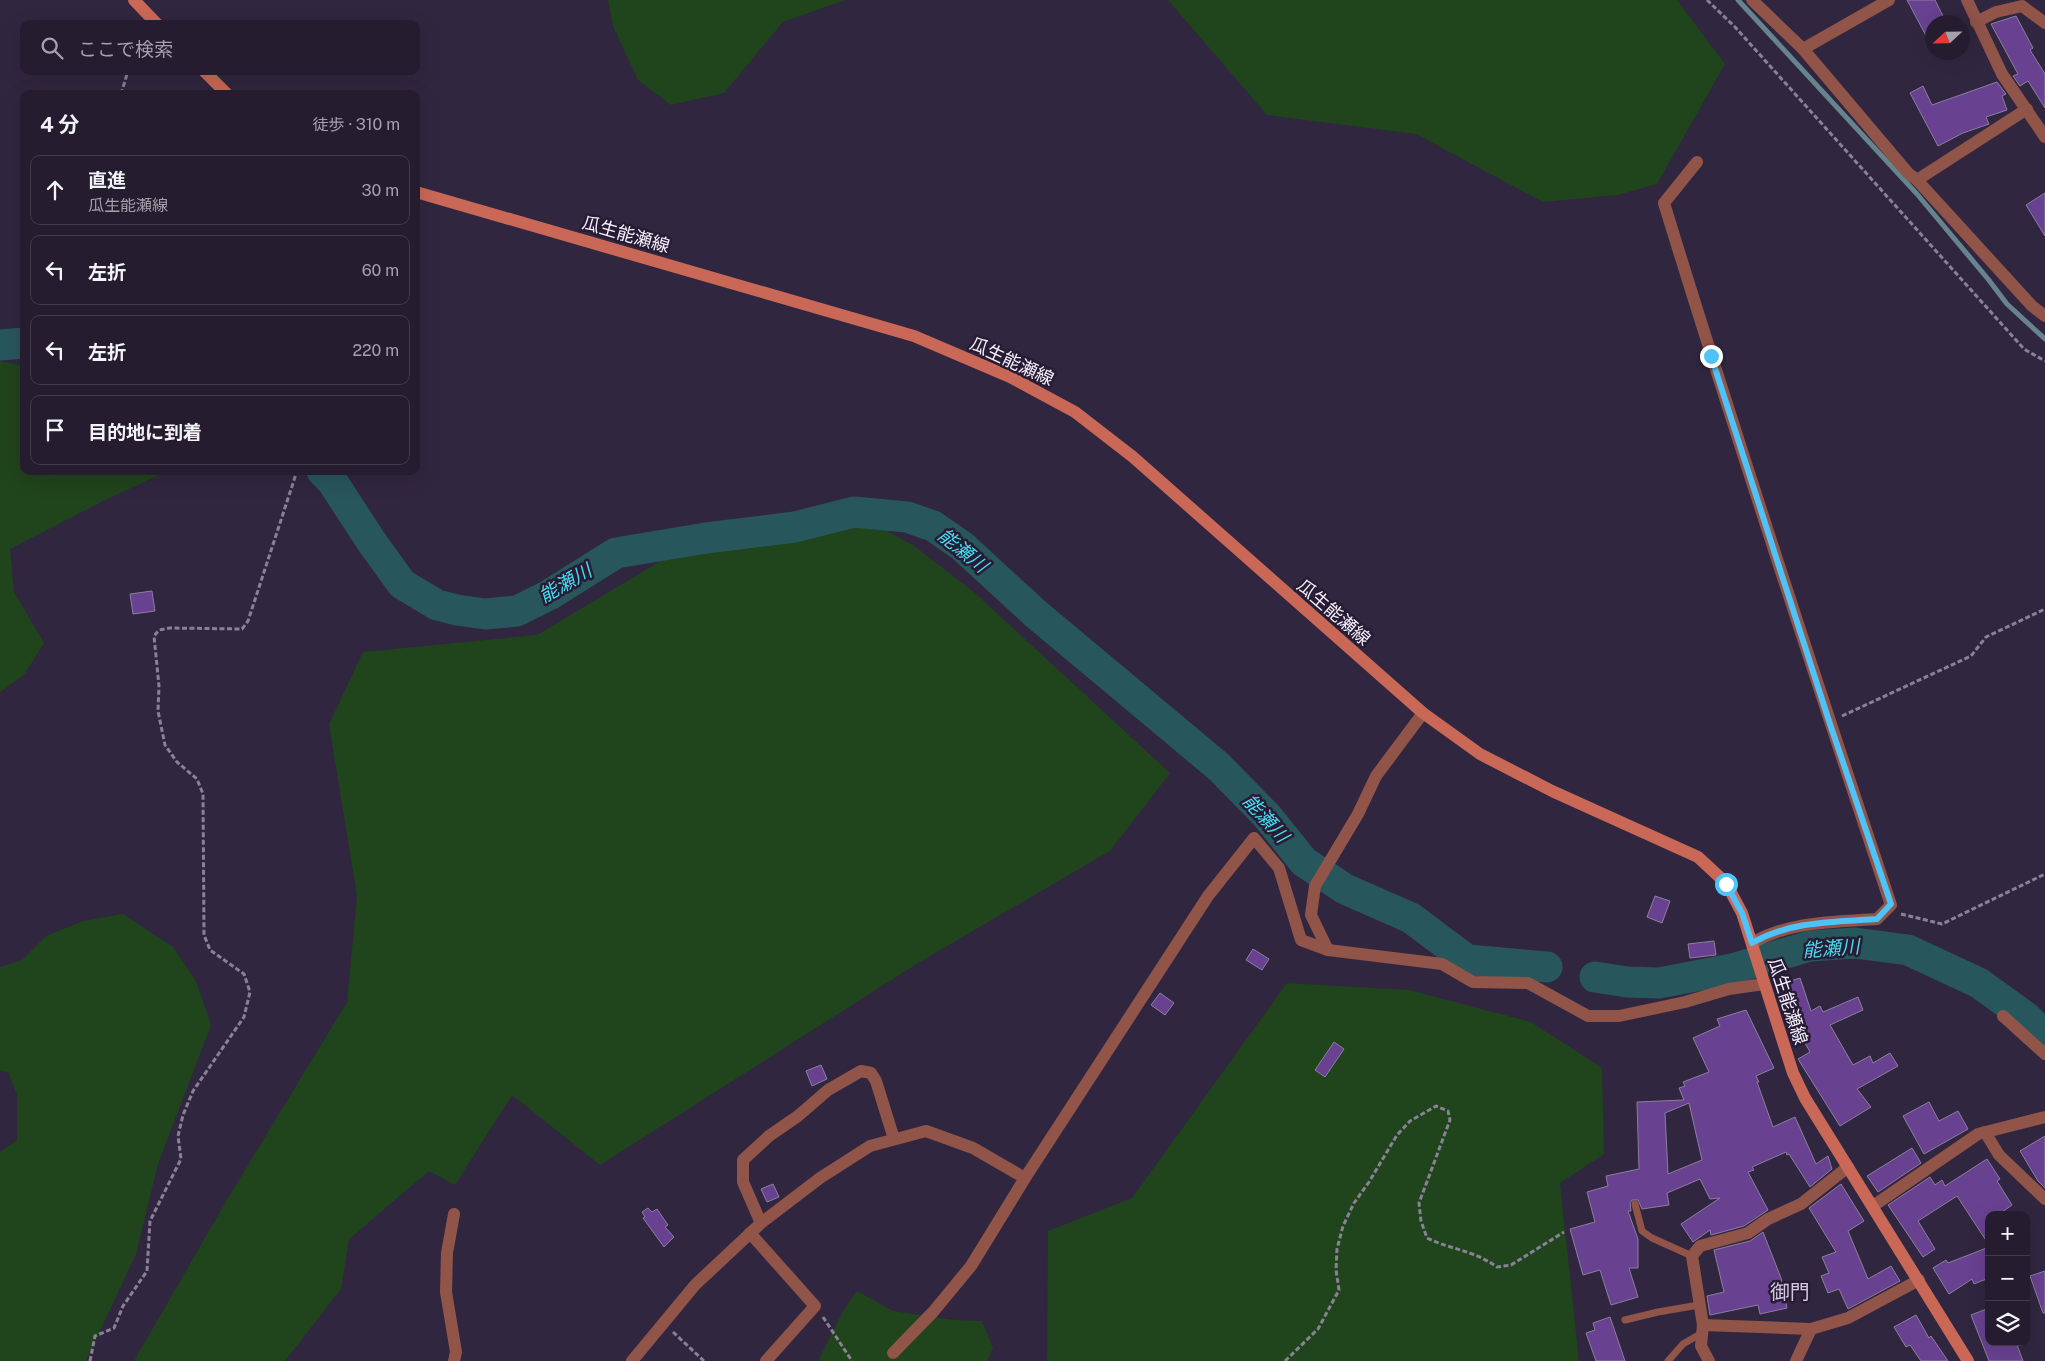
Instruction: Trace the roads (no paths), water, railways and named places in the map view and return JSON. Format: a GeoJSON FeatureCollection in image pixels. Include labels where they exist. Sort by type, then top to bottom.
{"type":"FeatureCollection","features":[{"type":"Feature","properties":{"kind":"main road"},"geometry":{"type":"LineString","coordinates":[[134,0],[152,20]]}},
{"type":"Feature","properties":{"kind":"main road"},"geometry":{"type":"LineString","coordinates":[[208,75],[223,90]]}},
{"type":"Feature","properties":{"kind":"main road","name":"瓜生能瀬線"},"geometry":{"type":"LineString","coordinates":[[420,193],[914,336],[1010,377],[1075,412],[1133,457],[1423,714],[1480,754],[1552,791],[1698,857],[1726,884],[1742,913],[1793,1074],[1805,1098],[1968,1361]]}},
{"type":"Feature","properties":{"kind":"street"},"geometry":{"type":"LineString","coordinates":[[1752,0],[1803,49],[1908,173],[1917,180],[2032,306],[2045,316]]}},
{"type":"Feature","properties":{"kind":"street"},"geometry":{"type":"LineString","coordinates":[[1803,49],[1889,0]]}},
{"type":"Feature","properties":{"kind":"street"},"geometry":{"type":"LineString","coordinates":[[1967,0],[2002,74],[2045,137]]}},
{"type":"Feature","properties":{"kind":"street"},"geometry":{"type":"LineString","coordinates":[[1976,22],[1996,12],[2022,6],[2045,23]]}},
{"type":"Feature","properties":{"kind":"street"},"geometry":{"type":"LineString","coordinates":[[1917,180],[2027,109]]}},
{"type":"Feature","properties":{"kind":"street"},"geometry":{"type":"LineString","coordinates":[[1697,162],[1664,203],[1711,356],[1829,721],[1891,904],[1877,919],[1802,924],[1768,934],[1752,943]]}},
{"type":"Feature","properties":{"kind":"street"},"geometry":{"type":"LineString","coordinates":[[1328,950],[1311,915],[1315,886],[1358,814],[1376,776],[1423,714]]}},
{"type":"Feature","properties":{"kind":"street"},"geometry":{"type":"LineString","coordinates":[[893,1353],[933,1312],[971,1266],[1025,1178],[1208,896],[1254,838],[1279,868],[1301,940],[1328,950],[1442,964],[1473,982],[1528,983],[1588,1016],[1619,1016],[1685,1002],[1729,989],[1764,984]]}},
{"type":"Feature","properties":{"kind":"street"},"geometry":{"type":"LineString","coordinates":[[2003,1016],[2045,1054]]}},
{"type":"Feature","properties":{"kind":"street"},"geometry":{"type":"LineString","coordinates":[[761,1223],[743,1182],[742,1160],[768,1136],[798,1116],[828,1090],[861,1071],[871,1073],[876,1081],[894,1139]]}},
{"type":"Feature","properties":{"kind":"street"},"geometry":{"type":"LineString","coordinates":[[1872,1206],[1978,1134],[2045,1117]]}},
{"type":"Feature","properties":{"kind":"street"},"geometry":{"type":"LineString","coordinates":[[632,1361],[695,1285],[761,1223],[828,1172],[870,1146],[926,1131],[973,1148],[1025,1178]]}},
{"type":"Feature","properties":{"kind":"street"},"geometry":{"type":"LineString","coordinates":[[1985,1132],[1999,1154],[2045,1199]]}},
{"type":"Feature","properties":{"kind":"street"},"geometry":{"type":"LineString","coordinates":[[1709,1361],[1700,1346],[1702,1329],[1692,1256],[1700,1246],[1748,1233],[1768,1219],[1801,1204],[1848,1167]]}},
{"type":"Feature","properties":{"kind":"street"},"geometry":{"type":"LineString","coordinates":[[454,1214],[447,1253],[446,1292],[456,1352],[454,1361]]}},
{"type":"Feature","properties":{"kind":"street"},"geometry":{"type":"LineString","coordinates":[[750,1233],[815,1306],[766,1361]]}},
{"type":"Feature","properties":{"kind":"street"},"geometry":{"type":"LineString","coordinates":[[1702,1329],[1810,1329],[1848,1318],[1919,1280]]}},
{"type":"Feature","properties":{"kind":"street"},"geometry":{"type":"LineString","coordinates":[[1796,1361],[1810,1329]]}},
{"type":"Feature","properties":{"kind":"lane"},"geometry":{"type":"LineString","coordinates":[[1635,1204],[1642,1231],[1652,1238],[1692,1256]]}},
{"type":"Feature","properties":{"kind":"lane"},"geometry":{"type":"LineString","coordinates":[[1626,1320],[1699,1305]]}},
{"type":"Feature","properties":{"kind":"lane"},"geometry":{"type":"LineString","coordinates":[[1668,1361],[1683,1344],[1702,1329]]}},
{"type":"Feature","properties":{"kind":"waterway"},"geometry":{"type":"LineString","coordinates":[[1738,0],[1917,194],[2007,304],[2045,339]]}},
{"type":"Feature","properties":{"kind":"waterway","name":"能瀬川"},"geometry":{"type":"LineString","coordinates":[[0,345],[20,343]]}},
{"type":"Feature","properties":{"kind":"waterway","name":"能瀬川"},"geometry":{"type":"LineString","coordinates":[[326,475],[402,584],[437,605],[485,614],[517,611],[549,595],[616,553],[706,538],[795,527],[854,512],[907,517],[933,526],[962,546],[1036,614],[1219,767],[1267,816],[1304,862],[1345,889],[1411,918],[1467,960],[1547,967]]}},
{"type":"Feature","properties":{"kind":"waterway","name":"能瀬川"},"geometry":{"type":"LineString","coordinates":[[1595,977],[1627,982],[1659,983],[1732,969],[1810,946],[1855,943],[1908,950],[1979,983],[2026,1017],[2045,1036]]}},
{"type":"Feature","properties":{"kind":"district","name":"御門"},"geometry":{"type":"Point","coordinates":[1790,1292]}}]}
